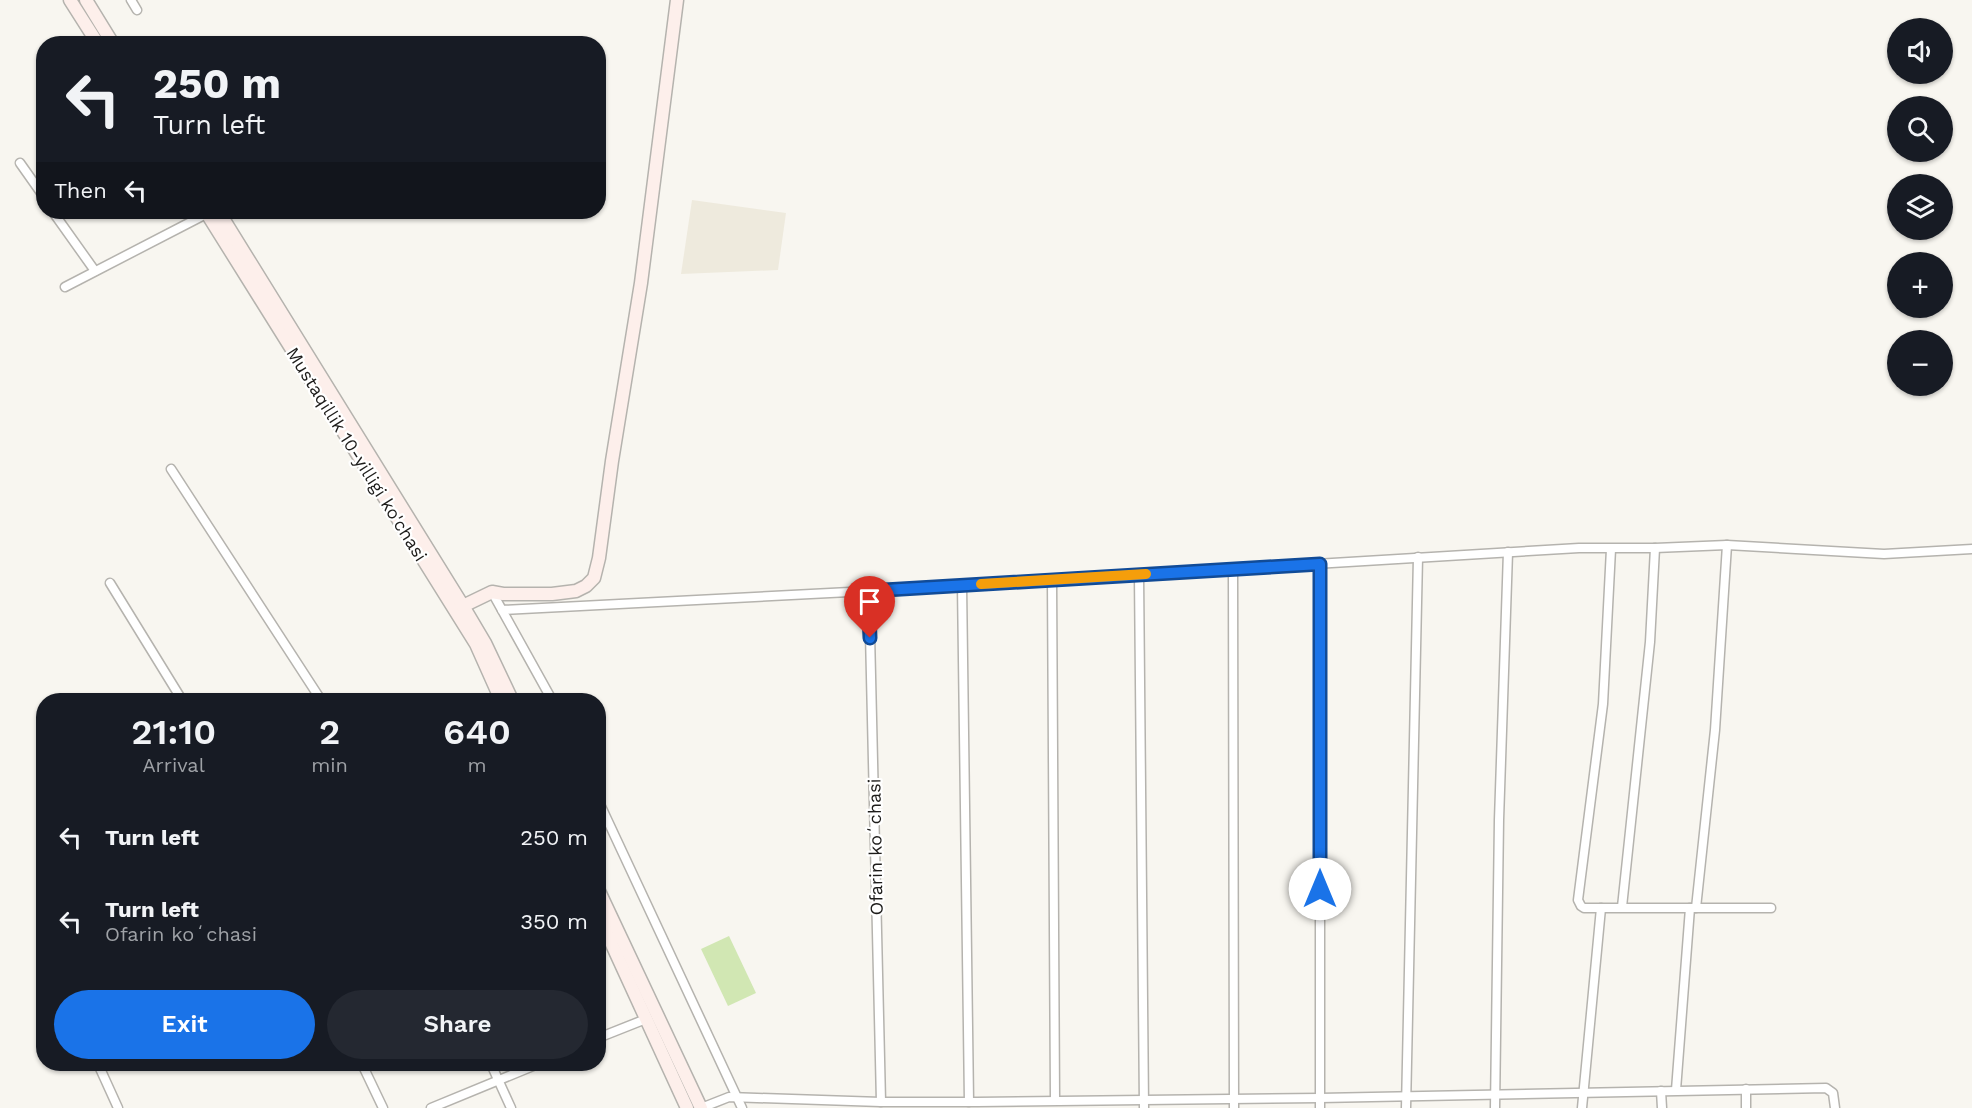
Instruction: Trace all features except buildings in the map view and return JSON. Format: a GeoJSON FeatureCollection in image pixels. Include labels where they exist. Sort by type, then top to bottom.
{"type":"FeatureCollection","features":[{"type":"Feature","properties":{"kind":"main road"},"geometry":{"type":"LineString","coordinates":[[70,0],[93,36]]}},
{"type":"Feature","properties":{"kind":"main road"},"geometry":{"type":"LineString","coordinates":[[86,0],[108,36]]}},
{"type":"Feature","properties":{"kind":"main road"},"geometry":{"type":"LineString","coordinates":[[464,606],[492,592],[552,594],[576,591],[586,586],[594,578],[641,284],[677,0]]}},
{"type":"Feature","properties":{"kind":"main road","name":"Mustaqillik 10-yilligi ko'chasi"},"geometry":{"type":"LineString","coordinates":[[215,219],[464,606],[509,693]]}},
{"type":"Feature","properties":{"kind":"main road","name":"Mustaqillik 10-yilligi ko'chasi"},"geometry":{"type":"LineString","coordinates":[[215,219],[476,644],[498,693]]}},
{"type":"Feature","properties":{"kind":"main road"},"geometry":{"type":"LineString","coordinates":[[606,905],[704,1106]]}},
{"type":"Feature","properties":{"kind":"main road"},"geometry":{"type":"LineString","coordinates":[[606,931],[687,1108]]}},
{"type":"Feature","properties":{"kind":"street"},"geometry":{"type":"LineString","coordinates":[[131,0],[137,9]]}},
{"type":"Feature","properties":{"kind":"street"},"geometry":{"type":"LineString","coordinates":[[20,163],[36,186]]}},
{"type":"Feature","properties":{"kind":"street"},"geometry":{"type":"LineString","coordinates":[[58,219],[95,272]]}},
{"type":"Feature","properties":{"kind":"street"},"geometry":{"type":"LineString","coordinates":[[65,286],[197,219]]}},
{"type":"Feature","properties":{"kind":"street"},"geometry":{"type":"LineString","coordinates":[[171,469],[316,693]]}},
{"type":"Feature","properties":{"kind":"street"},"geometry":{"type":"LineString","coordinates":[[502,610],[868,591],[1579,548],[1727,545],[1884,554],[1972,549]]}},
{"type":"Feature","properties":{"kind":"street"},"geometry":{"type":"LineString","coordinates":[[1676,1090],[1693,908],[1715,730],[1727,545]]}},
{"type":"Feature","properties":{"kind":"street"},"geometry":{"type":"LineString","coordinates":[[1622,907],[1650,642],[1655,548]]}},
{"type":"Feature","properties":{"kind":"street"},"geometry":{"type":"LineString","coordinates":[[1611,549],[1603,704],[1577,898],[1579,903],[1584,908],[1772,908]]}},
{"type":"Feature","properties":{"kind":"street"},"geometry":{"type":"LineString","coordinates":[[1494,1108],[1498,832],[1508,552]]}},
{"type":"Feature","properties":{"kind":"street"},"geometry":{"type":"LineString","coordinates":[[1406,1108],[1418,557]]}},
{"type":"Feature","properties":{"kind":"street"},"geometry":{"type":"LineString","coordinates":[[1320,564],[1320,1108]]}},
{"type":"Feature","properties":{"kind":"street"},"geometry":{"type":"LineString","coordinates":[[1233,569],[1234,1108]]}},
{"type":"Feature","properties":{"kind":"street"},"geometry":{"type":"LineString","coordinates":[[1139,575],[1144,1103]]}},
{"type":"Feature","properties":{"kind":"street"},"geometry":{"type":"LineString","coordinates":[[1052,580],[1060,1103]]}},
{"type":"Feature","properties":{"kind":"street"},"geometry":{"type":"LineString","coordinates":[[110,583],[178,693]]}},
{"type":"Feature","properties":{"kind":"street"},"geometry":{"type":"LineString","coordinates":[[962,585],[974,1104]]}},
{"type":"Feature","properties":{"kind":"street","name":"Ofarin koʻchasi"},"geometry":{"type":"LineString","coordinates":[[868,591],[881,1102]]}},
{"type":"Feature","properties":{"kind":"street"},"geometry":{"type":"LineString","coordinates":[[492,592],[548,693]]}},
{"type":"Feature","properties":{"kind":"street"},"geometry":{"type":"LineString","coordinates":[[606,818],[733,1097],[742,1108]]}},
{"type":"Feature","properties":{"kind":"street"},"geometry":{"type":"LineString","coordinates":[[1582,1108],[1601,908]]}},
{"type":"Feature","properties":{"kind":"street"},"geometry":{"type":"LineString","coordinates":[[606,1035],[646,1018]]}},
{"type":"Feature","properties":{"kind":"street"},"geometry":{"type":"LineString","coordinates":[[101,1071],[118,1108]]}},
{"type":"Feature","properties":{"kind":"street"},"geometry":{"type":"LineString","coordinates":[[365,1071],[383,1108]]}},
{"type":"Feature","properties":{"kind":"street"},"geometry":{"type":"LineString","coordinates":[[494,1071],[511,1108]]}},
{"type":"Feature","properties":{"kind":"street"},"geometry":{"type":"LineString","coordinates":[[431,1108],[520,1071]]}},
{"type":"Feature","properties":{"kind":"street"},"geometry":{"type":"LineString","coordinates":[[704,1106],[733,1097],[836,1104],[881,1102],[1144,1103],[1234,1098],[1826,1088],[1833,1093],[1835,1108]]}},
{"type":"Feature","properties":{"kind":"street"},"geometry":{"type":"LineString","coordinates":[[1746,1089],[1746,1108]]}},
{"type":"Feature","properties":{"kind":"street"},"geometry":{"type":"LineString","coordinates":[[1661,1091],[1662,1108]]}},
{"type":"Feature","properties":{"kind":"shaded area"},"geometry":{"type":"Polygon","coordinates":[[[692,200],[786,213],[778,270],[681,274],[692,200]]]}},
{"type":"Feature","properties":{"kind":"green space"},"geometry":{"type":"Polygon","coordinates":[[[729,936],[756,993],[728,1006],[701,949],[729,936]]]}},
{"type":"Feature","properties":{"kind":"slow traffic"},"geometry":{"type":"LineString","coordinates":[[981,584],[1146,574]]}},
{"type":"Feature","properties":{"kind":"route"},"geometry":{"type":"LineString","coordinates":[[870,638],[868,591],[1320,564],[1320,889]]}}]}
